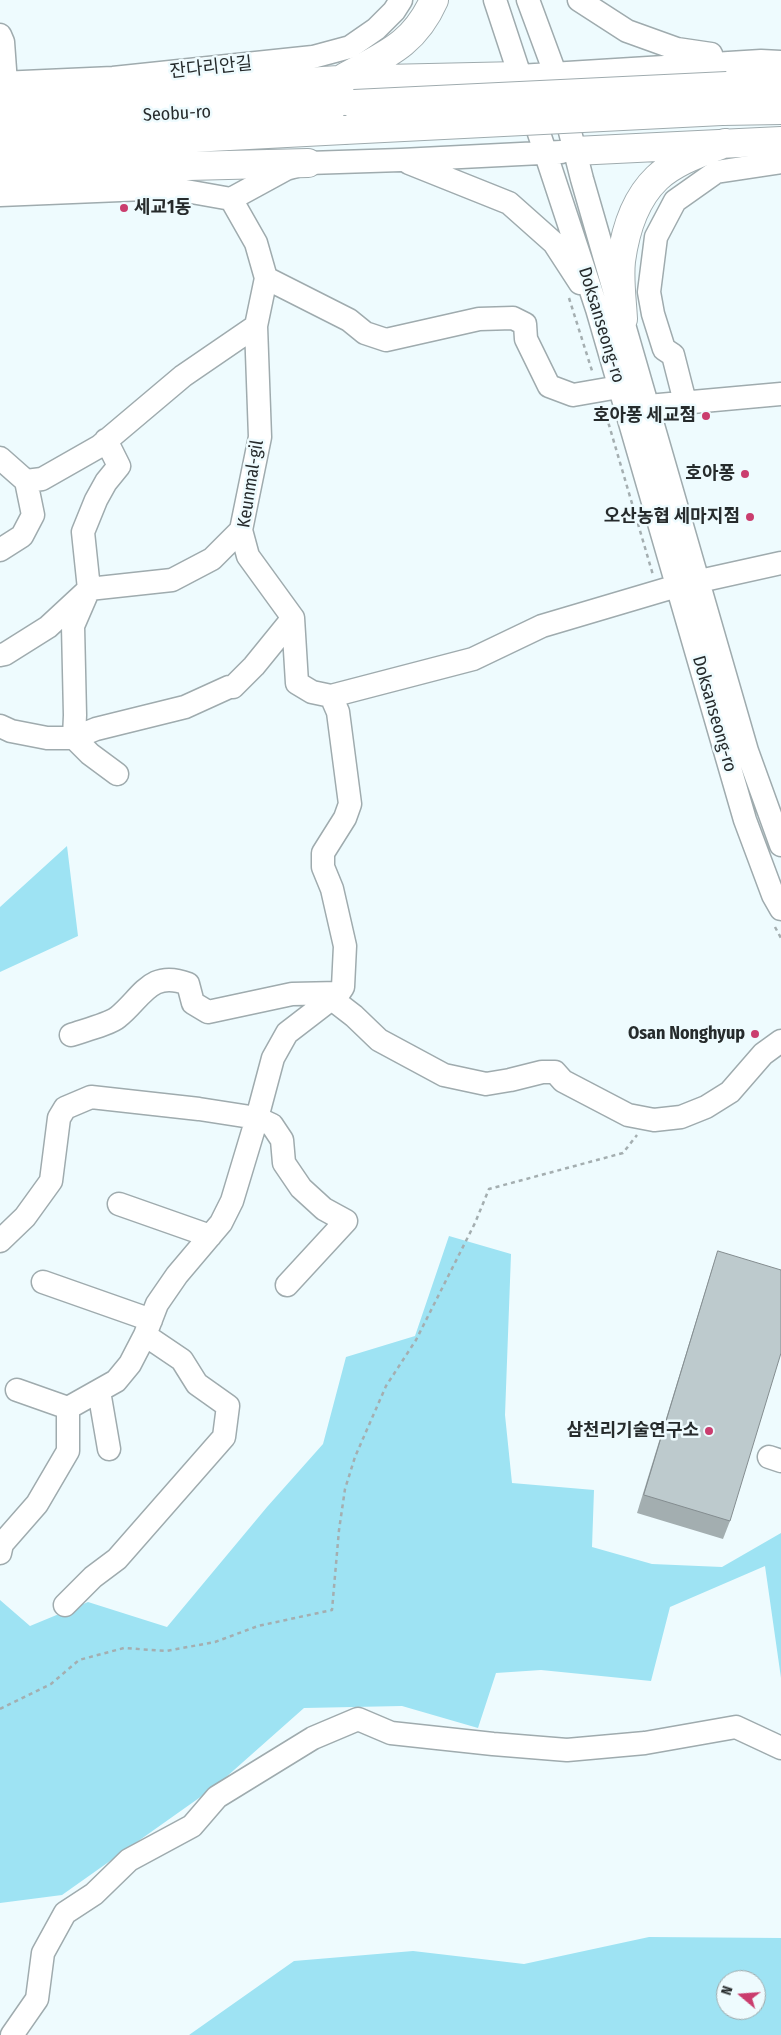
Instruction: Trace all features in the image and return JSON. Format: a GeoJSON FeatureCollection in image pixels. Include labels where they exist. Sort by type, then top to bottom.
{"type":"FeatureCollection","features":[{"type":"Feature","properties":{"kind":"main road"},"geometry":{"type":"LineString","coordinates":[[340,80],[399,48],[426,18],[434,0]]}},
{"type":"Feature","properties":{"kind":"main road"},"geometry":{"type":"LineString","coordinates":[[2,89],[519,76]]}},
{"type":"Feature","properties":{"kind":"main road"},"geometry":{"type":"LineString","coordinates":[[724,99],[781,86]]}},
{"type":"Feature","properties":{"kind":"main road"},"geometry":{"type":"LineString","coordinates":[[724,99],[781,110]]}},
{"type":"Feature","properties":{"kind":"main road","name":"Seobu-ro"},"geometry":{"type":"LineString","coordinates":[[0,124],[354,104],[724,99]]}},
{"type":"Feature","properties":{"kind":"main road","name":"Seobu-ro"},"geometry":{"type":"LineString","coordinates":[[0,148],[344,130],[724,99]]}},
{"type":"Feature","properties":{"kind":"main road"},"geometry":{"type":"LineString","coordinates":[[575,151],[725,142],[781,141]]}},
{"type":"Feature","properties":{"kind":"main road"},"geometry":{"type":"LineString","coordinates":[[623,319],[621,262],[630,220],[643,195],[657,177],[672,167],[725,142]]}},
{"type":"Feature","properties":{"kind":"main road"},"geometry":{"type":"LineString","coordinates":[[0,175],[68,170],[308,162]]}},
{"type":"Feature","properties":{"kind":"street","name":"잔다리안길"},"geometry":{"type":"LineString","coordinates":[[2,89],[313,56],[350,47],[376,29],[394,11],[401,0]]}},
{"type":"Feature","properties":{"kind":"street","name":"Doksanseong-ro"},"geometry":{"type":"LineString","coordinates":[[494,0],[597,309],[609,389],[678,587],[745,820],[773,895],[777,916]]}},
{"type":"Feature","properties":{"kind":"street","name":"Doksanseong-ro"},"geometry":{"type":"LineString","coordinates":[[528,0],[555,73],[575,151],[648,406],[678,587],[747,751],[781,845]]}},
{"type":"Feature","properties":{"kind":"street"},"geometry":{"type":"LineString","coordinates":[[579,0],[627,31],[677,50],[771,61]]}},
{"type":"Feature","properties":{"kind":"street"},"geometry":{"type":"LineString","coordinates":[[0,36],[3,42],[2,89]]}},
{"type":"Feature","properties":{"kind":"street"},"geometry":{"type":"LineString","coordinates":[[519,76],[771,61]]}},
{"type":"Feature","properties":{"kind":"street"},"geometry":{"type":"LineString","coordinates":[[0,195],[169,188],[231,199],[286,169],[308,162],[401,160],[575,151]]}},
{"type":"Feature","properties":{"kind":"street"},"geometry":{"type":"LineString","coordinates":[[401,160],[509,203],[554,243],[597,309]]}},
{"type":"Feature","properties":{"kind":"street"},"geometry":{"type":"LineString","coordinates":[[685,402],[673,355],[664,349],[653,314],[649,292],[656,237],[675,201],[716,172],[781,162]]}},
{"type":"Feature","properties":{"kind":"street","name":"Keunmal-gil"},"geometry":{"type":"LineString","coordinates":[[231,199],[256,243],[266,278],[256,326],[260,437],[241,530],[248,556],[293,618]]}},
{"type":"Feature","properties":{"kind":"street"},"geometry":{"type":"LineString","coordinates":[[266,278],[349,320],[365,333],[386,340],[479,319],[513,318],[525,324],[526,339],[549,386],[573,395],[609,389]]}},
{"type":"Feature","properties":{"kind":"street"},"geometry":{"type":"LineString","coordinates":[[26,481],[42,479],[106,440],[183,376],[256,326]]}},
{"type":"Feature","properties":{"kind":"street"},"geometry":{"type":"LineString","coordinates":[[648,406],[781,394]]}},
{"type":"Feature","properties":{"kind":"street"},"geometry":{"type":"LineString","coordinates":[[106,440],[119,466],[106,482],[96,500],[83,532],[89,589],[73,626],[74,738],[90,754],[117,774]]}},
{"type":"Feature","properties":{"kind":"street"},"geometry":{"type":"LineString","coordinates":[[0,458],[26,481],[33,515],[22,536],[0,550]]}},
{"type":"Feature","properties":{"kind":"street"},"geometry":{"type":"LineString","coordinates":[[0,655],[6,654],[48,628],[89,589],[172,580],[212,559],[241,530]]}},
{"type":"Feature","properties":{"kind":"street"},"geometry":{"type":"LineString","coordinates":[[293,618],[297,684],[312,692],[331,696],[473,659],[542,626],[678,587],[781,563]]}},
{"type":"Feature","properties":{"kind":"street"},"geometry":{"type":"LineString","coordinates":[[0,726],[11,731],[47,738],[74,738],[96,730],[185,707],[229,687],[233,687],[254,666],[293,618]]}},
{"type":"Feature","properties":{"kind":"street"},"geometry":{"type":"LineString","coordinates":[[17,1390],[68,1408],[116,1381],[130,1364],[157,1304],[177,1275],[220,1223],[232,1200],[273,1058],[288,1033],[336,996],[343,987],[345,946],[332,889],[323,867],[323,853],[345,818],[350,804],[338,712],[331,696]]}},
{"type":"Feature","properties":{"kind":"street"},"geometry":{"type":"LineString","coordinates":[[71,1035],[117,1018],[138,995],[153,984],[167,981],[177,980],[188,984],[193,1003],[208,1012],[292,994],[336,996],[379,1040],[444,1075],[486,1084],[542,1072],[555,1072],[563,1081],[628,1115],[650,1119],[681,1116],[706,1107],[730,1092],[763,1054],[781,1041]]}},
{"type":"Feature","properties":{"kind":"street"},"geometry":{"type":"LineString","coordinates":[[0,1241],[26,1217],[51,1181],[59,1118],[65,1108],[91,1098],[257,1118],[272,1125],[282,1140],[284,1163],[301,1188],[324,1209],[346,1221],[287,1285]]}},
{"type":"Feature","properties":{"kind":"street"},"geometry":{"type":"LineString","coordinates":[[119,1204],[210,1236]]}},
{"type":"Feature","properties":{"kind":"street"},"geometry":{"type":"LineString","coordinates":[[43,1282],[148,1327],[182,1360],[197,1384],[228,1406],[224,1437],[118,1559],[93,1577],[65,1605]]}},
{"type":"Feature","properties":{"kind":"street"},"geometry":{"type":"LineString","coordinates":[[99,1391],[109,1449]]}},
{"type":"Feature","properties":{"kind":"street"},"geometry":{"type":"LineString","coordinates":[[0,1553],[2,1544],[37,1504],[68,1451],[68,1408]]}},
{"type":"Feature","properties":{"kind":"street"},"geometry":{"type":"LineString","coordinates":[[12,2035],[37,1999],[43,1954],[64,1913],[94,1894],[129,1860],[192,1826],[217,1797],[313,1738],[358,1719],[391,1733],[567,1750],[645,1743],[736,1727],[781,1748]]}},
{"type":"Feature","properties":{"kind":"path"},"geometry":{"type":"LineString","coordinates":[[567,293],[609,389],[678,587]]}},
{"type":"Feature","properties":{"kind":"path"},"geometry":{"type":"LineString","coordinates":[[777,916],[781,938]]}},
{"type":"Feature","properties":{"kind":"path"},"geometry":{"type":"LineString","coordinates":[[0,1709],[51,1684],[79,1660],[124,1648],[166,1651],[215,1642],[258,1626],[332,1610],[339,1530],[345,1489],[355,1457],[386,1386],[416,1340],[489,1189],[623,1153],[650,1119]]}},
{"type":"Feature","properties":{"kind":"shaded area"},"geometry":{"type":"Polygon","coordinates":[[[67,846],[78,936],[0,972],[0,907],[67,846]]]}},
{"type":"Feature","properties":{"kind":"shaded area"},"geometry":{"type":"Polygon","coordinates":[[[449,1236],[511,1254],[505,1415],[512,1483],[594,1490],[592,1547],[652,1564],[722,1567],[781,1533],[781,1678],[765,1566],[670,1607],[651,1681],[541,1670],[496,1673],[478,1728],[402,1706],[304,1708],[216,1786],[62,1895],[0,1903],[0,1600],[30,1626],[88,1602],[167,1627],[267,1507],[323,1444],[346,1357],[415,1336],[449,1236]]]}},
{"type":"Feature","properties":{"kind":"shaded area"},"geometry":{"type":"Polygon","coordinates":[[[649,1937],[781,1938],[781,2035],[189,2035],[294,1961],[413,1951],[524,1964],[649,1937]]]}},
{"type":"Feature","properties":{"kind":"building","name":"삼천리기술연구소"},"geometry":{"type":"Polygon","coordinates":[[[718,1251],[781,1270],[781,1353],[730,1521],[644,1495],[718,1251]]]}},
{"type":"Feature","properties":{"kind":"place","name":"세교1동"},"geometry":{"type":"Point","coordinates":[124,208]}},
{"type":"Feature","properties":{"kind":"place","name":"호아퐁 세교점"},"geometry":{"type":"Point","coordinates":[706,416]}},
{"type":"Feature","properties":{"kind":"place","name":"호아퐁"},"geometry":{"type":"Point","coordinates":[745,474]}},
{"type":"Feature","properties":{"kind":"place","name":"오산농협 세마지점"},"geometry":{"type":"Point","coordinates":[750,517]}},
{"type":"Feature","properties":{"kind":"place","name":"Osan Nonghyup"},"geometry":{"type":"Point","coordinates":[755,1034]}},
{"type":"Feature","properties":{"kind":"place","name":"삼천리기술연구소"},"geometry":{"type":"Point","coordinates":[709,1431]}}]}
